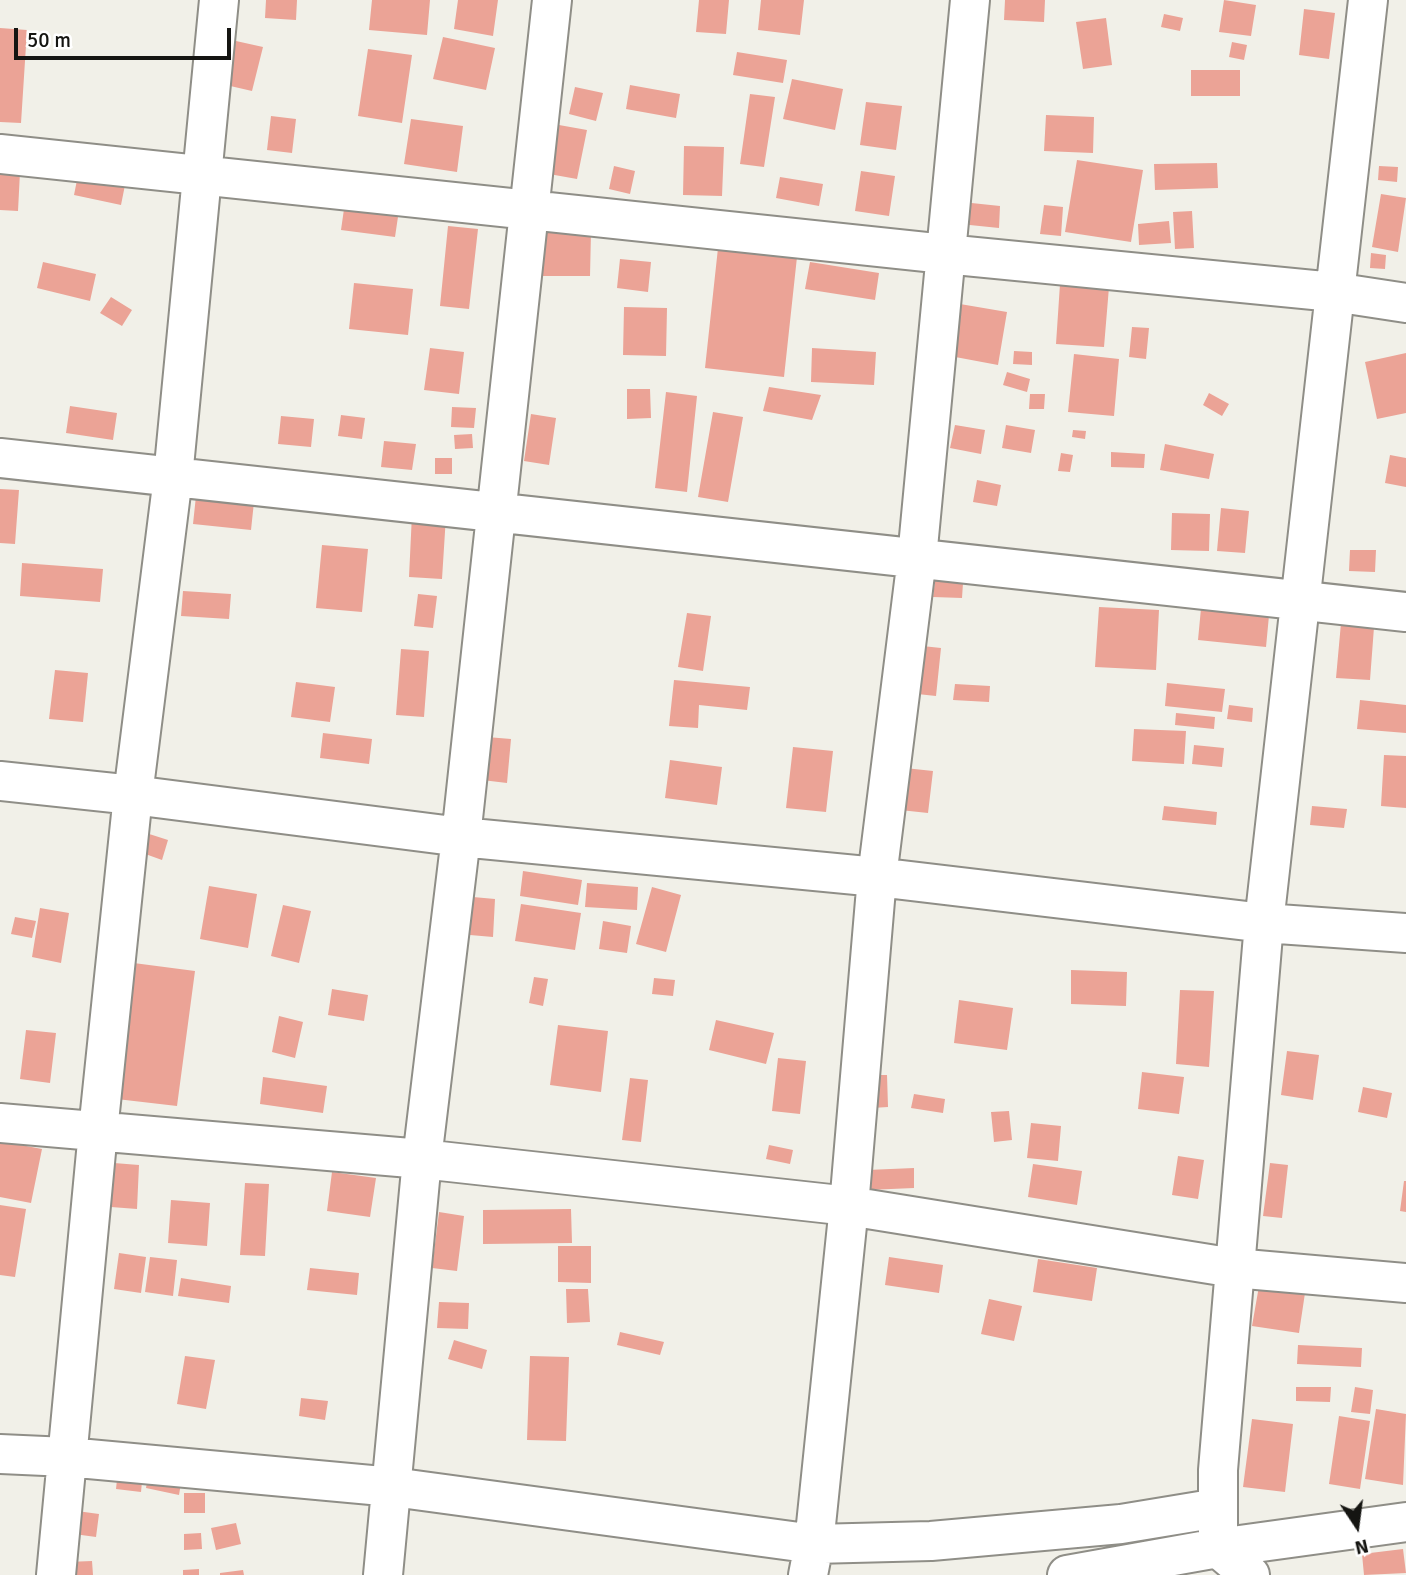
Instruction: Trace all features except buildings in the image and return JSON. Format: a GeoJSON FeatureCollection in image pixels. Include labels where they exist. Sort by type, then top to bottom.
{"type":"FeatureCollection","features":[{"type":"Feature","properties":{"kind":"street"},"geometry":{"type":"LineString","coordinates":[[56,1575],[98,1130],[133,795],[173,477],[219,0]]}},
{"type":"Feature","properties":{"kind":"street"},"geometry":{"type":"LineString","coordinates":[[383,1575],[422,1159],[461,837],[494,510],[552,0]]}},
{"type":"Feature","properties":{"kind":"street"},"geometry":{"type":"LineString","coordinates":[[811,1559],[849,1206],[877,877],[917,558],[970,0]]}},
{"type":"Feature","properties":{"kind":"street"},"geometry":{"type":"LineString","coordinates":[[1218,1548],[1234,1268],[1264,923],[1367,0]]}},
{"type":"Feature","properties":{"kind":"street"},"geometry":{"type":"LineString","coordinates":[[0,154],[203,178],[1335,292],[1406,303]]}},
{"type":"Feature","properties":{"kind":"street"},"geometry":{"type":"LineString","coordinates":[[0,457],[494,510],[1127,583],[1301,598],[1406,612]]}},
{"type":"Feature","properties":{"kind":"street"},"geometry":{"type":"LineString","coordinates":[[0,781],[133,795],[461,837],[877,877],[1264,923],[1406,933]]}},
{"type":"Feature","properties":{"kind":"street"},"geometry":{"type":"LineString","coordinates":[[0,1123],[422,1159],[849,1206],[1234,1268],[1406,1283]]}},
{"type":"Feature","properties":{"kind":"street"},"geometry":{"type":"LineString","coordinates":[[0,1454],[67,1457],[393,1487],[811,1559],[931,1542],[1121,1524],[1219,1508]]}},
{"type":"Feature","properties":{"kind":"street"},"geometry":{"type":"LineString","coordinates":[[1067,1575],[1218,1548],[1406,1522]]}},
{"type":"Feature","properties":{"kind":"street"},"geometry":{"type":"LineString","coordinates":[[1218,1548],[1250,1575]]}}]}
